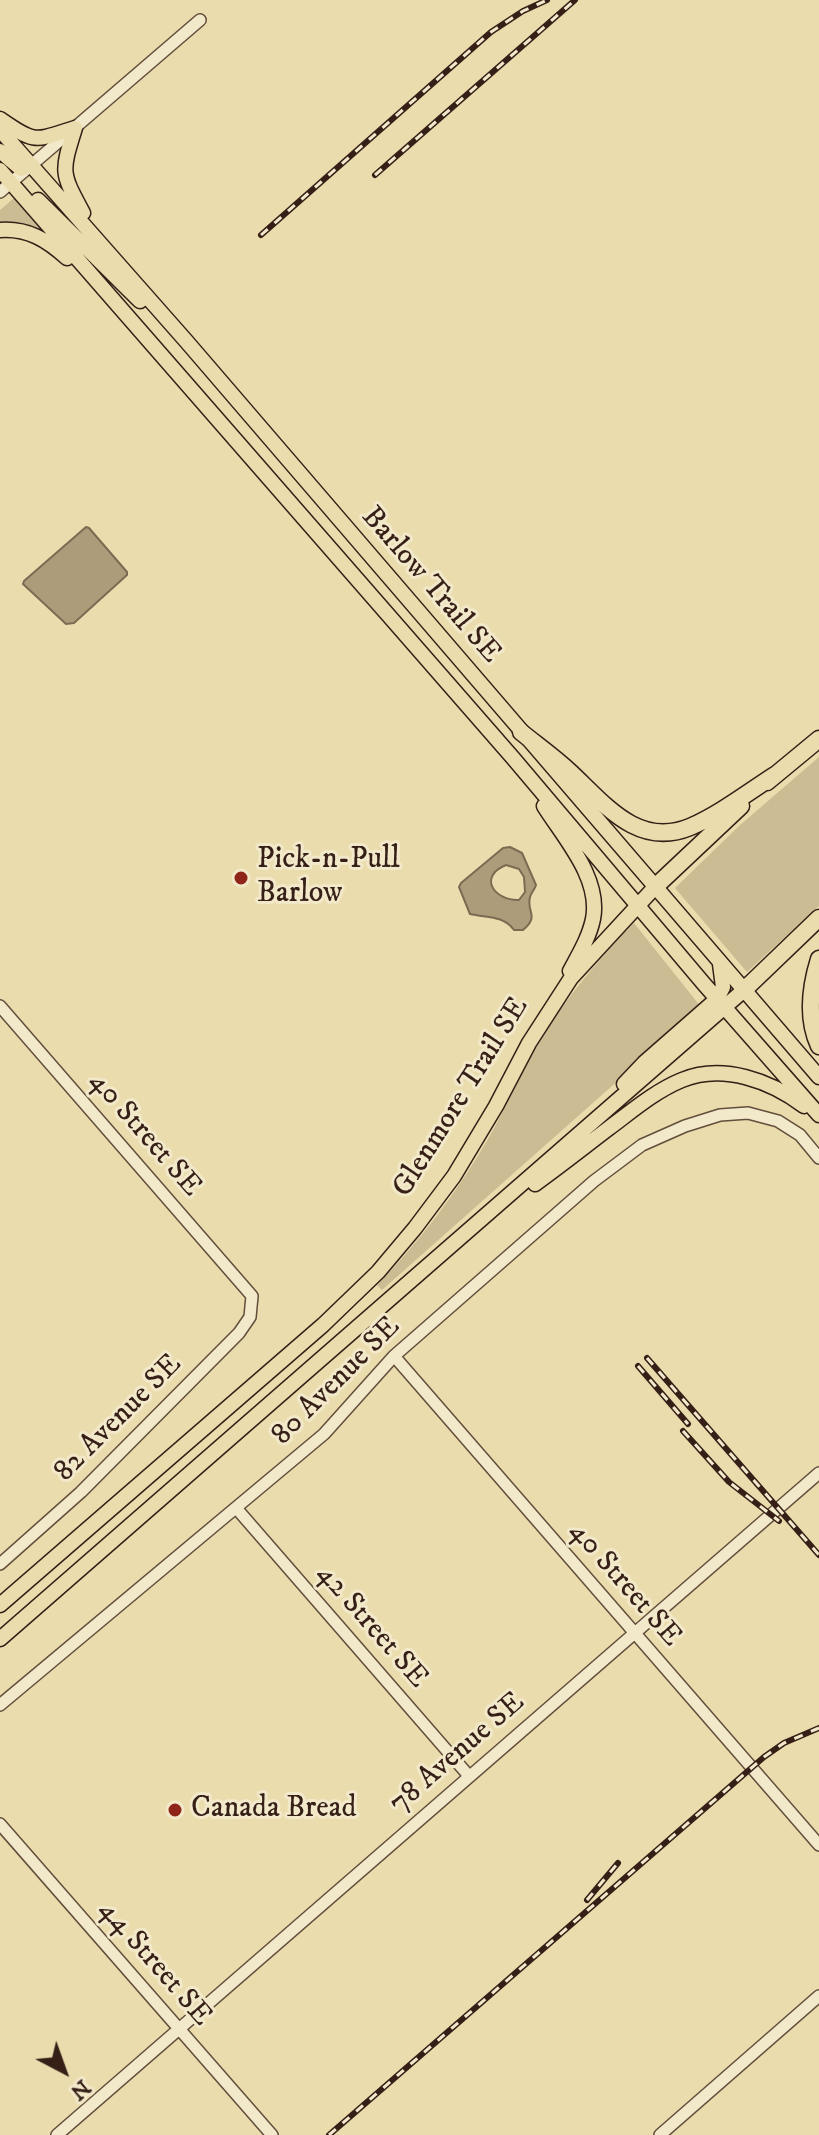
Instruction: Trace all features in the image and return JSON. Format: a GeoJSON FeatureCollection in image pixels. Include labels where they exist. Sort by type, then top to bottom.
{"type":"FeatureCollection","features":[{"type":"Feature","properties":{"kind":"highway"},"geometry":{"type":"LineString","coordinates":[[521,732],[623,821],[655,831],[671,832],[687,828],[775,775]]}},
{"type":"Feature","properties":{"kind":"highway","name":"Glenmore Trail SE"},"geometry":{"type":"LineString","coordinates":[[655,887],[775,775],[819,739]]}},
{"type":"Feature","properties":{"kind":"highway"},"geometry":{"type":"LineString","coordinates":[[744,990],[819,918]]}},
{"type":"Feature","properties":{"kind":"highway"},"geometry":{"type":"LineString","coordinates":[[819,959],[811,984],[811,1021],[819,1046]]}},
{"type":"Feature","properties":{"kind":"main road"},"geometry":{"type":"LineString","coordinates":[[0,119],[30,138],[39,139],[75,128]]}},
{"type":"Feature","properties":{"kind":"main road"},"geometry":{"type":"LineString","coordinates":[[75,128],[65,160],[67,184],[110,253]]}},
{"type":"Feature","properties":{"kind":"main road","name":"Barlow Trail SE"},"geometry":{"type":"LineString","coordinates":[[0,130],[187,342],[819,1077]]}},
{"type":"Feature","properties":{"kind":"main road"},"geometry":{"type":"LineString","coordinates":[[0,151],[21,169],[32,165]]}},
{"type":"Feature","properties":{"kind":"main road","name":"Barlow Trail SE"},"geometry":{"type":"LineString","coordinates":[[0,170],[6,187],[128,317],[513,758],[819,1117]]}},
{"type":"Feature","properties":{"kind":"main road"},"geometry":{"type":"LineString","coordinates":[[6,187],[31,192],[171,332],[187,342]]}},
{"type":"Feature","properties":{"kind":"main road"},"geometry":{"type":"LineString","coordinates":[[0,230],[21,230],[52,245],[128,317]]}},
{"type":"Feature","properties":{"kind":"main road"},"geometry":{"type":"LineString","coordinates":[[513,758],[583,868],[594,901],[583,949],[548,1012]]}},
{"type":"Feature","properties":{"kind":"main road","name":"Glenmore Trail SE"},"geometry":{"type":"LineString","coordinates":[[0,1605],[323,1325],[378,1272],[454,1176],[548,1012],[571,978],[655,887]]}},
{"type":"Feature","properties":{"kind":"main road"},"geometry":{"type":"LineString","coordinates":[[720,962],[721,1003]]}},
{"type":"Feature","properties":{"kind":"main road"},"geometry":{"type":"LineString","coordinates":[[0,1639],[569,1143],[644,1063],[721,1003],[744,990]]}},
{"type":"Feature","properties":{"kind":"main road"},"geometry":{"type":"LineString","coordinates":[[481,1220],[517,1198],[646,1100],[683,1079],[711,1074],[753,1079],[784,1091],[819,1117]]}},
{"type":"Feature","properties":{"kind":"street"},"geometry":{"type":"LineString","coordinates":[[6,187],[200,20]]}},
{"type":"Feature","properties":{"kind":"street","name":"40 Street SE"},"geometry":{"type":"LineString","coordinates":[[0,1006],[252,1296]]}},
{"type":"Feature","properties":{"kind":"street","name":"80 Avenue SE"},"geometry":{"type":"LineString","coordinates":[[0,1705],[324,1434],[394,1356],[603,1175],[642,1145],[720,1115],[748,1113],[778,1121],[800,1135],[819,1158]]}},
{"type":"Feature","properties":{"kind":"street","name":"82 Avenue SE"},"geometry":{"type":"LineString","coordinates":[[0,1564],[81,1492],[239,1333],[250,1317],[252,1296]]}},
{"type":"Feature","properties":{"kind":"street","name":"40 Street SE"},"geometry":{"type":"LineString","coordinates":[[394,1356],[819,1845]]}},
{"type":"Feature","properties":{"kind":"street","name":"78 Avenue SE"},"geometry":{"type":"LineString","coordinates":[[57,2135],[819,1473]]}},
{"type":"Feature","properties":{"kind":"street","name":"42 Street SE"},"geometry":{"type":"LineString","coordinates":[[237,1509],[469,1776]]}},
{"type":"Feature","properties":{"kind":"street","name":"44 Street SE"},"geometry":{"type":"LineString","coordinates":[[0,1824],[272,2135]]}},
{"type":"Feature","properties":{"kind":"street"},"geometry":{"type":"LineString","coordinates":[[660,2135],[819,1996]]}},
{"type":"Feature","properties":{"kind":"shaded area"},"geometry":{"type":"Polygon","coordinates":[[[14,198],[45,231],[42,234],[0,226],[0,210],[14,198]]]}},
{"type":"Feature","properties":{"kind":"shaded area"},"geometry":{"type":"Polygon","coordinates":[[[86,527],[127,575],[74,623],[66,624],[23,584],[86,527]]]}},
{"type":"Feature","properties":{"kind":"shaded area"},"geometry":{"type":"Polygon","coordinates":[[[819,757],[819,906],[747,972],[675,888],[740,825],[819,757]]]}},
{"type":"Feature","properties":{"kind":"shaded area"},"geometry":{"type":"Polygon","coordinates":[[[510,847],[522,853],[536,885],[529,902],[531,921],[523,930],[514,930],[500,919],[470,914],[459,887],[503,848],[510,847]],[[506,865],[497,870],[491,882],[497,893],[519,900],[525,892],[524,877],[519,869],[506,865]]]}},
{"type":"Feature","properties":{"kind":"shaded area"},"geometry":{"type":"Polygon","coordinates":[[[634,923],[701,1007],[382,1290],[377,1285],[423,1233],[476,1159],[559,1012],[589,972],[634,923]]]}},
{"type":"Feature","properties":{"kind":"railway"},"geometry":{"type":"LineString","coordinates":[[261,235],[491,32],[547,0]]}},
{"type":"Feature","properties":{"kind":"railway"},"geometry":{"type":"LineString","coordinates":[[375,175],[575,0]]}},
{"type":"Feature","properties":{"kind":"railway"},"geometry":{"type":"LineString","coordinates":[[647,1358],[819,1555]]}},
{"type":"Feature","properties":{"kind":"railway"},"geometry":{"type":"LineString","coordinates":[[638,1366],[688,1424]]}},
{"type":"Feature","properties":{"kind":"railway"},"geometry":{"type":"LineString","coordinates":[[683,1431],[729,1482],[779,1521]]}},
{"type":"Feature","properties":{"kind":"railway"},"geometry":{"type":"LineString","coordinates":[[329,2135],[764,1757],[784,1743],[819,1728]]}},
{"type":"Feature","properties":{"kind":"railway"},"geometry":{"type":"LineString","coordinates":[[587,1900],[618,1863]]}},
{"type":"Feature","properties":{"kind":"place","name":"Pick-n-Pull Barlow"},"geometry":{"type":"Point","coordinates":[241,878]}},
{"type":"Feature","properties":{"kind":"place","name":"Canada Bread"},"geometry":{"type":"Point","coordinates":[175,1810]}}]}
